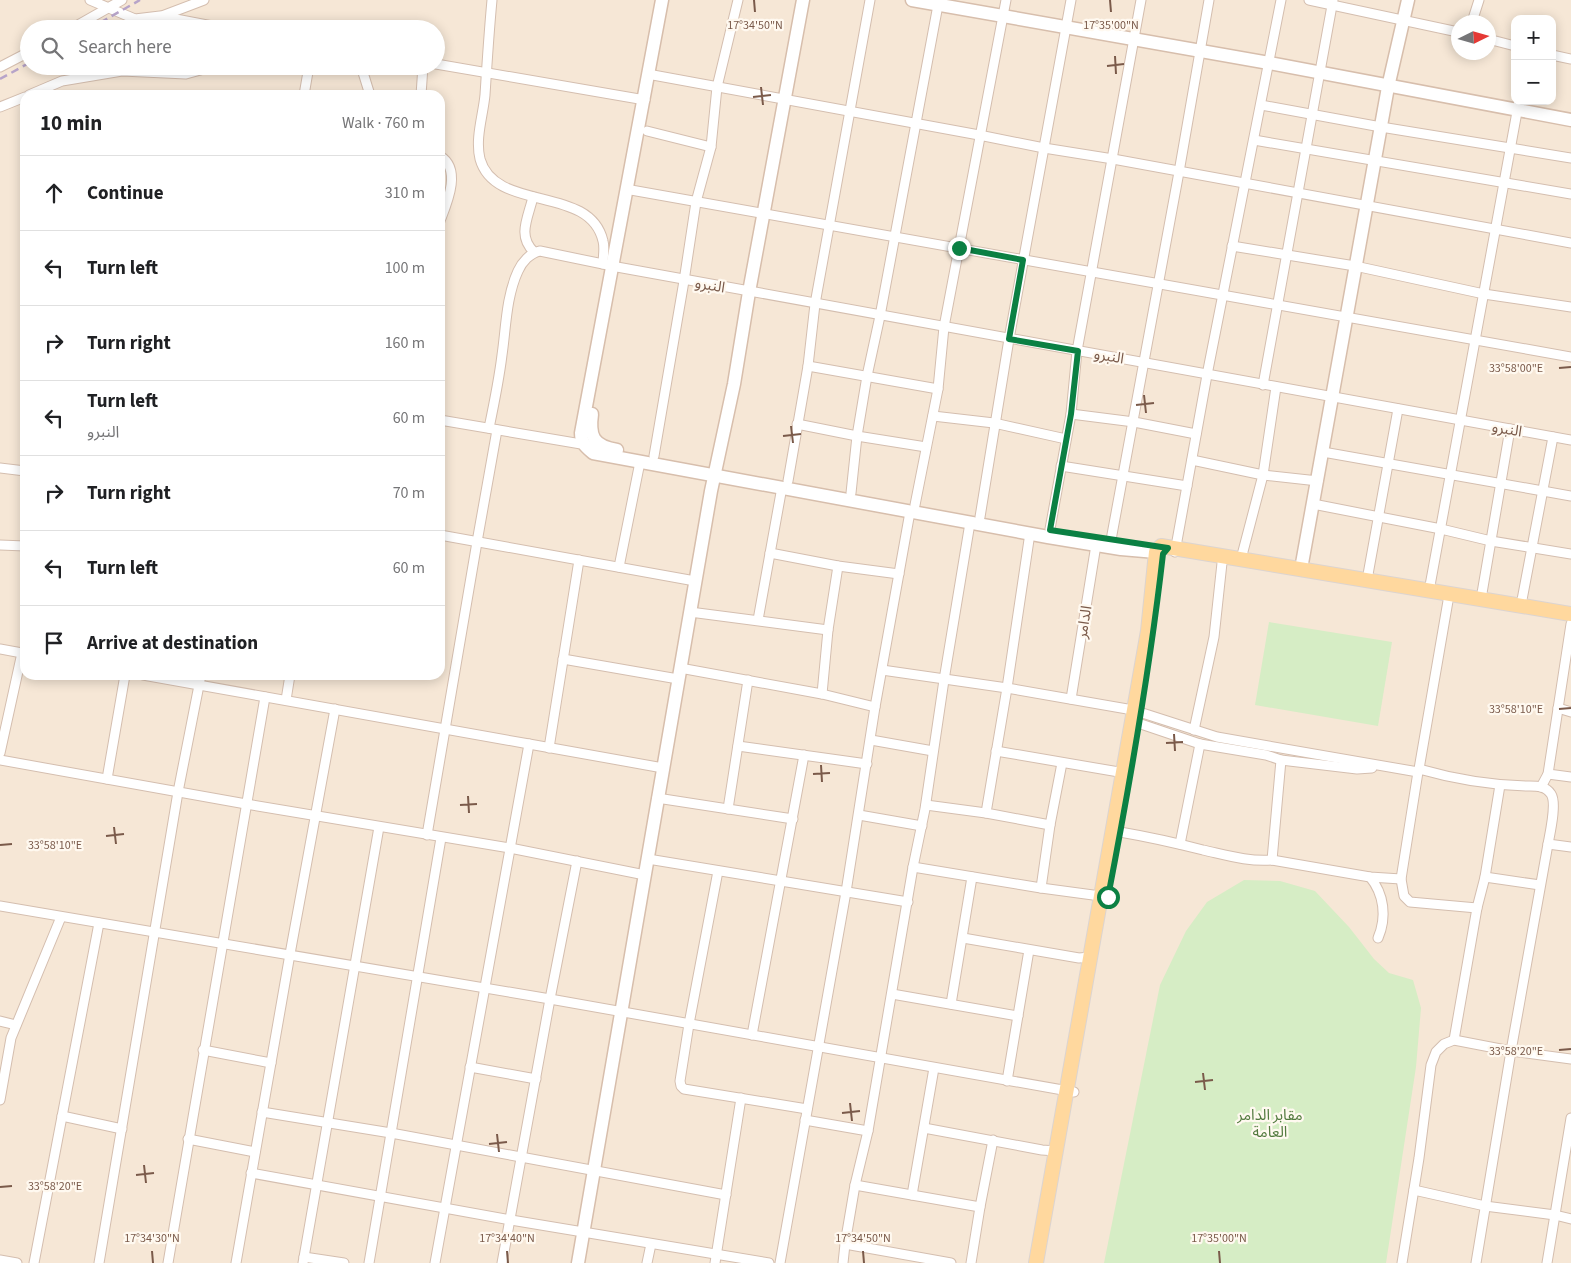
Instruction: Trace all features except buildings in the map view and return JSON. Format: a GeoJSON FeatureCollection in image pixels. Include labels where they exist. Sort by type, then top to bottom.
{"type":"FeatureCollection","features":[{"type":"Feature","properties":{"kind":"main road"},"geometry":{"type":"LineString","coordinates":[[1166,551],[1241,559],[1571,614]]}},
{"type":"Feature","properties":{"kind":"main road"},"geometry":{"type":"LineString","coordinates":[[1166,551],[1222,563],[1571,622]]}},
{"type":"Feature","properties":{"kind":"main road"},"geometry":{"type":"LineString","coordinates":[[1045,1263],[1090,957],[1120,832],[1148,631],[1166,551]]}},
{"type":"Feature","properties":{"kind":"main road"},"geometry":{"type":"LineString","coordinates":[[1036,1263],[1056,1151],[1070,1092],[1104,897],[1123,770],[1137,716]]}},
{"type":"Feature","properties":{"kind":"street"},"geometry":{"type":"LineString","coordinates":[[90,0],[136,19],[160,16],[204,0]]}},
{"type":"Feature","properties":{"kind":"street"},"geometry":{"type":"LineString","coordinates":[[86,20],[122,0]]}},
{"type":"Feature","properties":{"kind":"street"},"geometry":{"type":"LineString","coordinates":[[492,0],[485,96],[478,142],[480,160],[486,172],[497,184],[577,209],[591,220],[599,229],[611,266]]}},
{"type":"Feature","properties":{"kind":"street"},"geometry":{"type":"LineString","coordinates":[[662,0],[645,100],[611,266],[581,433],[584,445],[593,453],[640,462],[715,471]]}},
{"type":"Feature","properties":{"kind":"street"},"geometry":{"type":"LineString","coordinates":[[606,448],[595,440],[590,426],[611,266],[647,131],[653,75],[668,0]]}},
{"type":"Feature","properties":{"kind":"street"},"geometry":{"type":"LineString","coordinates":[[654,456],[696,202],[711,146],[717,87],[738,0]]}},
{"type":"Feature","properties":{"kind":"street"},"geometry":{"type":"LineString","coordinates":[[578,1263],[715,471],[734,384],[749,292],[803,0]]}},
{"type":"Feature","properties":{"kind":"street"},"geometry":{"type":"LineString","coordinates":[[758,620],[808,366],[815,304],[870,0]]}},
{"type":"Feature","properties":{"kind":"street"},"geometry":{"type":"LineString","coordinates":[[912,0],[1388,86],[1511,104]]}},
{"type":"Feature","properties":{"kind":"street"},"geometry":{"type":"LineString","coordinates":[[780,1263],[846,892],[899,574],[933,416],[938,389],[944,327],[1006,0]]}},
{"type":"Feature","properties":{"kind":"street"},"geometry":{"type":"LineString","coordinates":[[844,1263],[844,1244],[868,1131],[926,805],[944,680],[994,423],[1071,0]]}},
{"type":"Feature","properties":{"kind":"street"},"geometry":{"type":"LineString","coordinates":[[1050,530],[1071,414],[1078,351],[1141,0]]}},
{"type":"Feature","properties":{"kind":"street"},"geometry":{"type":"LineString","coordinates":[[1111,540],[1145,363],[1209,0]]}},
{"type":"Feature","properties":{"kind":"street"},"geometry":{"type":"LineString","coordinates":[[1166,551],[1187,486],[1207,374],[1281,0]]}},
{"type":"Feature","properties":{"kind":"street"},"geometry":{"type":"LineString","coordinates":[[1308,0],[1333,2],[1451,30]]}},
{"type":"Feature","properties":{"kind":"street"},"geometry":{"type":"LineString","coordinates":[[1301,569],[1388,86],[1402,19],[1408,0]]}},
{"type":"Feature","properties":{"kind":"street"},"geometry":{"type":"LineString","coordinates":[[1474,15],[1479,0]]}},
{"type":"Feature","properties":{"kind":"street"},"geometry":{"type":"LineString","coordinates":[[1263,385],[1311,114],[1321,73],[1333,2]]}},
{"type":"Feature","properties":{"kind":"street"},"geometry":{"type":"LineString","coordinates":[[851,493],[857,436],[867,376],[916,124],[930,3]]}},
{"type":"Feature","properties":{"kind":"street"},"geometry":{"type":"LineString","coordinates":[[160,16],[181,20]]}},
{"type":"Feature","properties":{"kind":"street"},"geometry":{"type":"LineString","coordinates":[[1496,41],[1511,45]]}},
{"type":"Feature","properties":{"kind":"street"},"geometry":{"type":"LineString","coordinates":[[1556,56],[1571,59]]}},
{"type":"Feature","properties":{"kind":"street"},"geometry":{"type":"LineString","coordinates":[[0,67],[20,57]]}},
{"type":"Feature","properties":{"kind":"street"},"geometry":{"type":"LineString","coordinates":[[445,66],[645,100]]}},
{"type":"Feature","properties":{"kind":"street"},"geometry":{"type":"LineString","coordinates":[[41,90],[62,81],[98,75]]}},
{"type":"Feature","properties":{"kind":"street"},"geometry":{"type":"LineString","coordinates":[[305,90],[307,75]]}},
{"type":"Feature","properties":{"kind":"street"},"geometry":{"type":"LineString","coordinates":[[364,75],[368,90]]}},
{"type":"Feature","properties":{"kind":"street"},"geometry":{"type":"LineString","coordinates":[[422,90],[423,75]]}},
{"type":"Feature","properties":{"kind":"street"},"geometry":{"type":"LineString","coordinates":[[653,75],[1571,243]]}},
{"type":"Feature","properties":{"kind":"street"},"geometry":{"type":"LineString","coordinates":[[0,107],[20,99]]}},
{"type":"Feature","properties":{"kind":"street"},"geometry":{"type":"LineString","coordinates":[[1261,105],[1571,158]]}},
{"type":"Feature","properties":{"kind":"street"},"geometry":{"type":"LineString","coordinates":[[1429,591],[1518,105],[1571,120]]}},
{"type":"Feature","properties":{"kind":"street"},"geometry":{"type":"LineString","coordinates":[[647,131],[711,146]]}},
{"type":"Feature","properties":{"kind":"street"},"geometry":{"type":"LineString","coordinates":[[1254,140],[1305,150],[1504,181],[1571,194]]}},
{"type":"Feature","properties":{"kind":"street"},"geometry":{"type":"LineString","coordinates":[[445,158],[450,166],[452,181],[445,209]]}},
{"type":"Feature","properties":{"kind":"street"},"geometry":{"type":"LineString","coordinates":[[631,190],[1571,357]]}},
{"type":"Feature","properties":{"kind":"street"},"geometry":{"type":"LineString","coordinates":[[427,835],[477,542],[511,291],[518,270],[534,252],[526,245],[524,239],[525,227],[534,197]]}},
{"type":"Feature","properties":{"kind":"street"},"geometry":{"type":"LineString","coordinates":[[1232,246],[1355,266],[1484,294],[1571,307]]}},
{"type":"Feature","properties":{"kind":"street","name":"النبرو"},"geometry":{"type":"LineString","coordinates":[[534,252],[540,251],[684,281],[1571,440]]}},
{"type":"Feature","properties":{"kind":"street"},"geometry":{"type":"LineString","coordinates":[[808,366],[938,389]]}},
{"type":"Feature","properties":{"kind":"street"},"geometry":{"type":"LineString","coordinates":[[1241,559],[1263,475],[1276,387]]}},
{"type":"Feature","properties":{"kind":"street"},"geometry":{"type":"LineString","coordinates":[[1367,580],[1398,409]]}},
{"type":"Feature","properties":{"kind":"street"},"geometry":{"type":"LineString","coordinates":[[1071,414],[1134,422],[1196,434]]}},
{"type":"Feature","properties":{"kind":"street"},"geometry":{"type":"LineString","coordinates":[[933,416],[994,423],[1066,439]]}},
{"type":"Feature","properties":{"kind":"street"},"geometry":{"type":"LineString","coordinates":[[445,421],[654,456],[715,471],[975,520],[1050,530],[1166,551]]}},
{"type":"Feature","properties":{"kind":"street"},"geometry":{"type":"LineString","coordinates":[[797,424],[926,447]]}},
{"type":"Feature","properties":{"kind":"street"},"geometry":{"type":"LineString","coordinates":[[1481,599],[1510,429]]}},
{"type":"Feature","properties":{"kind":"street"},"geometry":{"type":"LineString","coordinates":[[1521,605],[1553,437]]}},
{"type":"Feature","properties":{"kind":"street"},"geometry":{"type":"LineString","coordinates":[[1323,452],[1571,496]]}},
{"type":"Feature","properties":{"kind":"street"},"geometry":{"type":"LineString","coordinates":[[1192,460],[1263,475],[1318,481]]}},
{"type":"Feature","properties":{"kind":"street"},"geometry":{"type":"LineString","coordinates":[[620,567],[640,462]]}},
{"type":"Feature","properties":{"kind":"street"},"geometry":{"type":"LineString","coordinates":[[1061,466],[1187,486]]}},
{"type":"Feature","properties":{"kind":"street"},"geometry":{"type":"LineString","coordinates":[[0,468],[20,470]]}},
{"type":"Feature","properties":{"kind":"street"},"geometry":{"type":"LineString","coordinates":[[785,484],[851,493],[912,508]]}},
{"type":"Feature","properties":{"kind":"street"},"geometry":{"type":"LineString","coordinates":[[1313,504],[1441,529],[1491,541],[1571,554]]}},
{"type":"Feature","properties":{"kind":"street"},"geometry":{"type":"LineString","coordinates":[[975,520],[1030,534],[1096,545],[1166,551]]}},
{"type":"Feature","properties":{"kind":"street"},"geometry":{"type":"LineString","coordinates":[[986,813],[1030,534]]}},
{"type":"Feature","properties":{"kind":"street"},"geometry":{"type":"LineString","coordinates":[[445,536],[696,581]]}},
{"type":"Feature","properties":{"kind":"street"},"geometry":{"type":"LineString","coordinates":[[0,545],[20,546]]}},
{"type":"Feature","properties":{"kind":"street","name":"الدامر"},"geometry":{"type":"LineString","coordinates":[[1071,699],[1096,545]]}},
{"type":"Feature","properties":{"kind":"street"},"geometry":{"type":"LineString","coordinates":[[770,553],[838,566],[899,574]]}},
{"type":"Feature","properties":{"kind":"street"},"geometry":{"type":"LineString","coordinates":[[549,748],[579,560]]}},
{"type":"Feature","properties":{"kind":"street"},"geometry":{"type":"LineString","coordinates":[[1194,730],[1214,637],[1222,563]]}},
{"type":"Feature","properties":{"kind":"street"},"geometry":{"type":"LineString","coordinates":[[822,694],[828,630],[838,566]]}},
{"type":"Feature","properties":{"kind":"street"},"geometry":{"type":"LineString","coordinates":[[1448,601],[1400,880],[1407,901],[1477,908]]}},
{"type":"Feature","properties":{"kind":"street"},"geometry":{"type":"LineString","coordinates":[[690,612],[828,630]]}},
{"type":"Feature","properties":{"kind":"street"},"geometry":{"type":"LineString","coordinates":[[1542,787],[1548,774],[1571,622]]}},
{"type":"Feature","properties":{"kind":"street"},"geometry":{"type":"LineString","coordinates":[[0,650],[20,652]]}},
{"type":"Feature","properties":{"kind":"street"},"geometry":{"type":"LineString","coordinates":[[563,659],[679,674],[748,680],[822,694],[876,707]]}},
{"type":"Feature","properties":{"kind":"street"},"geometry":{"type":"LineString","coordinates":[[0,753],[20,670]]}},
{"type":"Feature","properties":{"kind":"street"},"geometry":{"type":"LineString","coordinates":[[882,670],[1071,699],[1238,741],[1500,785],[1542,787],[1550,793],[1553,800],[1548,844],[1476,1263]]}},
{"type":"Feature","properties":{"kind":"street"},"geometry":{"type":"LineString","coordinates":[[107,779],[124,680]]}},
{"type":"Feature","properties":{"kind":"street"},"geometry":{"type":"LineString","coordinates":[[99,1263],[178,792],[200,680],[265,697],[663,768]]}},
{"type":"Feature","properties":{"kind":"street"},"geometry":{"type":"LineString","coordinates":[[286,700],[289,680]]}},
{"type":"Feature","properties":{"kind":"street"},"geometry":{"type":"LineString","coordinates":[[728,809],[748,680]]}},
{"type":"Feature","properties":{"kind":"street"},"geometry":{"type":"LineString","coordinates":[[168,1263],[221,943],[265,697]]}},
{"type":"Feature","properties":{"kind":"street"},"geometry":{"type":"LineString","coordinates":[[1558,708],[1571,712]]}},
{"type":"Feature","properties":{"kind":"street"},"geometry":{"type":"LineString","coordinates":[[236,1263],[270,1063],[335,709]]}},
{"type":"Feature","properties":{"kind":"street"},"geometry":{"type":"LineString","coordinates":[[1137,716],[1200,744],[1281,760],[1356,769],[1388,767]]}},
{"type":"Feature","properties":{"kind":"street"},"geometry":{"type":"LineString","coordinates":[[871,740],[934,751]]}},
{"type":"Feature","properties":{"kind":"street"},"geometry":{"type":"LineString","coordinates":[[435,1263],[483,989],[529,744]]}},
{"type":"Feature","properties":{"kind":"street"},"geometry":{"type":"LineString","coordinates":[[1180,844],[1200,744]]}},
{"type":"Feature","properties":{"kind":"street"},"geometry":{"type":"LineString","coordinates":[[738,746],[867,764]]}},
{"type":"Feature","properties":{"kind":"street"},"geometry":{"type":"LineString","coordinates":[[996,752],[1119,772],[1123,770]]}},
{"type":"Feature","properties":{"kind":"street"},"geometry":{"type":"LineString","coordinates":[[752,1035],[804,755]]}},
{"type":"Feature","properties":{"kind":"street"},"geometry":{"type":"LineString","coordinates":[[0,760],[441,838],[510,848],[645,875]]}},
{"type":"Feature","properties":{"kind":"street"},"geometry":{"type":"LineString","coordinates":[[1272,860],[1281,760]]}},
{"type":"Feature","properties":{"kind":"street"},"geometry":{"type":"LineString","coordinates":[[1041,888],[1050,825],[1062,763]]}},
{"type":"Feature","properties":{"kind":"street"},"geometry":{"type":"LineString","coordinates":[[1548,774],[1571,778]]}},
{"type":"Feature","properties":{"kind":"street"},"geometry":{"type":"LineString","coordinates":[[1454,1040],[1477,908],[1485,877],[1500,785]]}},
{"type":"Feature","properties":{"kind":"street"},"geometry":{"type":"LineString","coordinates":[[657,798],[793,819]]}},
{"type":"Feature","properties":{"kind":"street"},"geometry":{"type":"LineString","coordinates":[[926,805],[986,813],[1050,825]]}},
{"type":"Feature","properties":{"kind":"street"},"geometry":{"type":"LineString","coordinates":[[859,815],[922,826]]}},
{"type":"Feature","properties":{"kind":"street"},"geometry":{"type":"LineString","coordinates":[[344,1263],[304,1260],[379,827]]}},
{"type":"Feature","properties":{"kind":"street"},"geometry":{"type":"LineString","coordinates":[[1120,832],[1239,858],[1272,860],[1400,880]]}},
{"type":"Feature","properties":{"kind":"street"},"geometry":{"type":"LineString","coordinates":[[369,1263],[441,838]]}},
{"type":"Feature","properties":{"kind":"street"},"geometry":{"type":"LineString","coordinates":[[1548,844],[1571,847]]}},
{"type":"Feature","properties":{"kind":"street"},"geometry":{"type":"LineString","coordinates":[[648,859],[908,902]]}},
{"type":"Feature","properties":{"kind":"street"},"geometry":{"type":"LineString","coordinates":[[502,1263],[577,861]]}},
{"type":"Feature","properties":{"kind":"street"},"geometry":{"type":"LineString","coordinates":[[914,868],[1104,897]]}},
{"type":"Feature","properties":{"kind":"street"},"geometry":{"type":"LineString","coordinates":[[718,871],[689,1024],[680,1081],[681,1086],[684,1090],[807,1109]]}},
{"type":"Feature","properties":{"kind":"street"},"geometry":{"type":"LineString","coordinates":[[1370,876],[1378,886],[1382,900],[1383,922],[1378,938]]}},
{"type":"Feature","properties":{"kind":"street"},"geometry":{"type":"LineString","coordinates":[[951,1004],[972,877]]}},
{"type":"Feature","properties":{"kind":"street"},"geometry":{"type":"LineString","coordinates":[[1485,877],[1540,885]]}},
{"type":"Feature","properties":{"kind":"street"},"geometry":{"type":"LineString","coordinates":[[0,906],[550,999],[1070,1092]]}},
{"type":"Feature","properties":{"kind":"street"},"geometry":{"type":"LineString","coordinates":[[0,1100],[11,1038],[61,917]]}},
{"type":"Feature","properties":{"kind":"street"},"geometry":{"type":"LineString","coordinates":[[34,1263],[99,923]]}},
{"type":"Feature","properties":{"kind":"street"},"geometry":{"type":"LineString","coordinates":[[963,938],[1078,958],[1090,957]]}},
{"type":"Feature","properties":{"kind":"street"},"geometry":{"type":"LineString","coordinates":[[1007,1081],[1029,950]]}},
{"type":"Feature","properties":{"kind":"street"},"geometry":{"type":"LineString","coordinates":[[892,994],[1018,1016]]}},
{"type":"Feature","properties":{"kind":"street"},"geometry":{"type":"LineString","coordinates":[[0,1021],[16,1025]]}},
{"type":"Feature","properties":{"kind":"street"},"geometry":{"type":"LineString","coordinates":[[1402,1263],[1431,1065],[1436,1052],[1444,1044],[1454,1040],[1511,1051],[1571,1059]]}},
{"type":"Feature","properties":{"kind":"street"},"geometry":{"type":"LineString","coordinates":[[203,1050],[270,1063]]}},
{"type":"Feature","properties":{"kind":"street"},"geometry":{"type":"LineString","coordinates":[[470,1067],[536,1079]]}},
{"type":"Feature","properties":{"kind":"street"},"geometry":{"type":"LineString","coordinates":[[912,1195],[934,1068]]}},
{"type":"Feature","properties":{"kind":"street"},"geometry":{"type":"LineString","coordinates":[[716,1259],[741,1098]]}},
{"type":"Feature","properties":{"kind":"street"},"geometry":{"type":"LineString","coordinates":[[262,1112],[391,1133],[726,1195]]}},
{"type":"Feature","properties":{"kind":"street"},"geometry":{"type":"LineString","coordinates":[[62,1116],[122,1129]]}},
{"type":"Feature","properties":{"kind":"street"},"geometry":{"type":"LineString","coordinates":[[1547,1263],[1571,1118]]}},
{"type":"Feature","properties":{"kind":"street"},"geometry":{"type":"LineString","coordinates":[[805,1120],[868,1131]]}},
{"type":"Feature","properties":{"kind":"street"},"geometry":{"type":"LineString","coordinates":[[924,1128],[1056,1151]]}},
{"type":"Feature","properties":{"kind":"street"},"geometry":{"type":"LineString","coordinates":[[188,1139],[255,1152]]}},
{"type":"Feature","properties":{"kind":"street"},"geometry":{"type":"LineString","coordinates":[[971,1263],[993,1140]]}},
{"type":"Feature","properties":{"kind":"street"},"geometry":{"type":"LineString","coordinates":[[251,1173],[651,1244],[716,1259],[770,1263]]}},
{"type":"Feature","properties":{"kind":"street"},"geometry":{"type":"LineString","coordinates":[[855,1185],[980,1206]]}},
{"type":"Feature","properties":{"kind":"street"},"geometry":{"type":"LineString","coordinates":[[1414,1190],[1485,1206],[1571,1219]]}},
{"type":"Feature","properties":{"kind":"street"},"geometry":{"type":"LineString","coordinates":[[647,1263],[651,1244]]}},
{"type":"Feature","properties":{"kind":"street"},"geometry":{"type":"LineString","coordinates":[[844,1244],[903,1259],[952,1263]]}},
{"type":"Feature","properties":{"kind":"street"},"geometry":{"type":"LineString","coordinates":[[0,1260],[17,1263]]}},
{"type":"Feature","properties":{"kind":"shaded area"},"geometry":{"type":"Polygon","coordinates":[[[0,0],[1571,0],[1571,1263],[0,1263],[0,0]]]}},
{"type":"Feature","properties":{"kind":"green space"},"geometry":{"type":"Polygon","coordinates":[[[1269,622],[1392,642],[1378,726],[1255,705],[1269,622]]]}},
{"type":"Feature","properties":{"kind":"green space","name":"مقابر الدامر العامة"},"geometry":{"type":"Polygon","coordinates":[[[1244,880],[1280,881],[1315,891],[1349,927],[1374,959],[1389,973],[1413,980],[1421,1008],[1416,1067],[1386,1263],[1104,1263],[1160,985],[1186,931],[1207,902],[1244,880]]]}},
{"type":"Feature","properties":{"kind":"railway"},"geometry":{"type":"LineString","coordinates":[[105,20],[140,0]]}},
{"type":"Feature","properties":{"kind":"railway"},"geometry":{"type":"LineString","coordinates":[[0,79],[20,68]]}},
{"type":"Feature","properties":{"kind":"route"},"geometry":{"type":"LineString","coordinates":[[959,248],[1023,260],[1009,339],[1078,351],[1071,414],[1050,530],[1168,548],[1163,554],[1155,629],[1142,712],[1108,897]]}}]}
